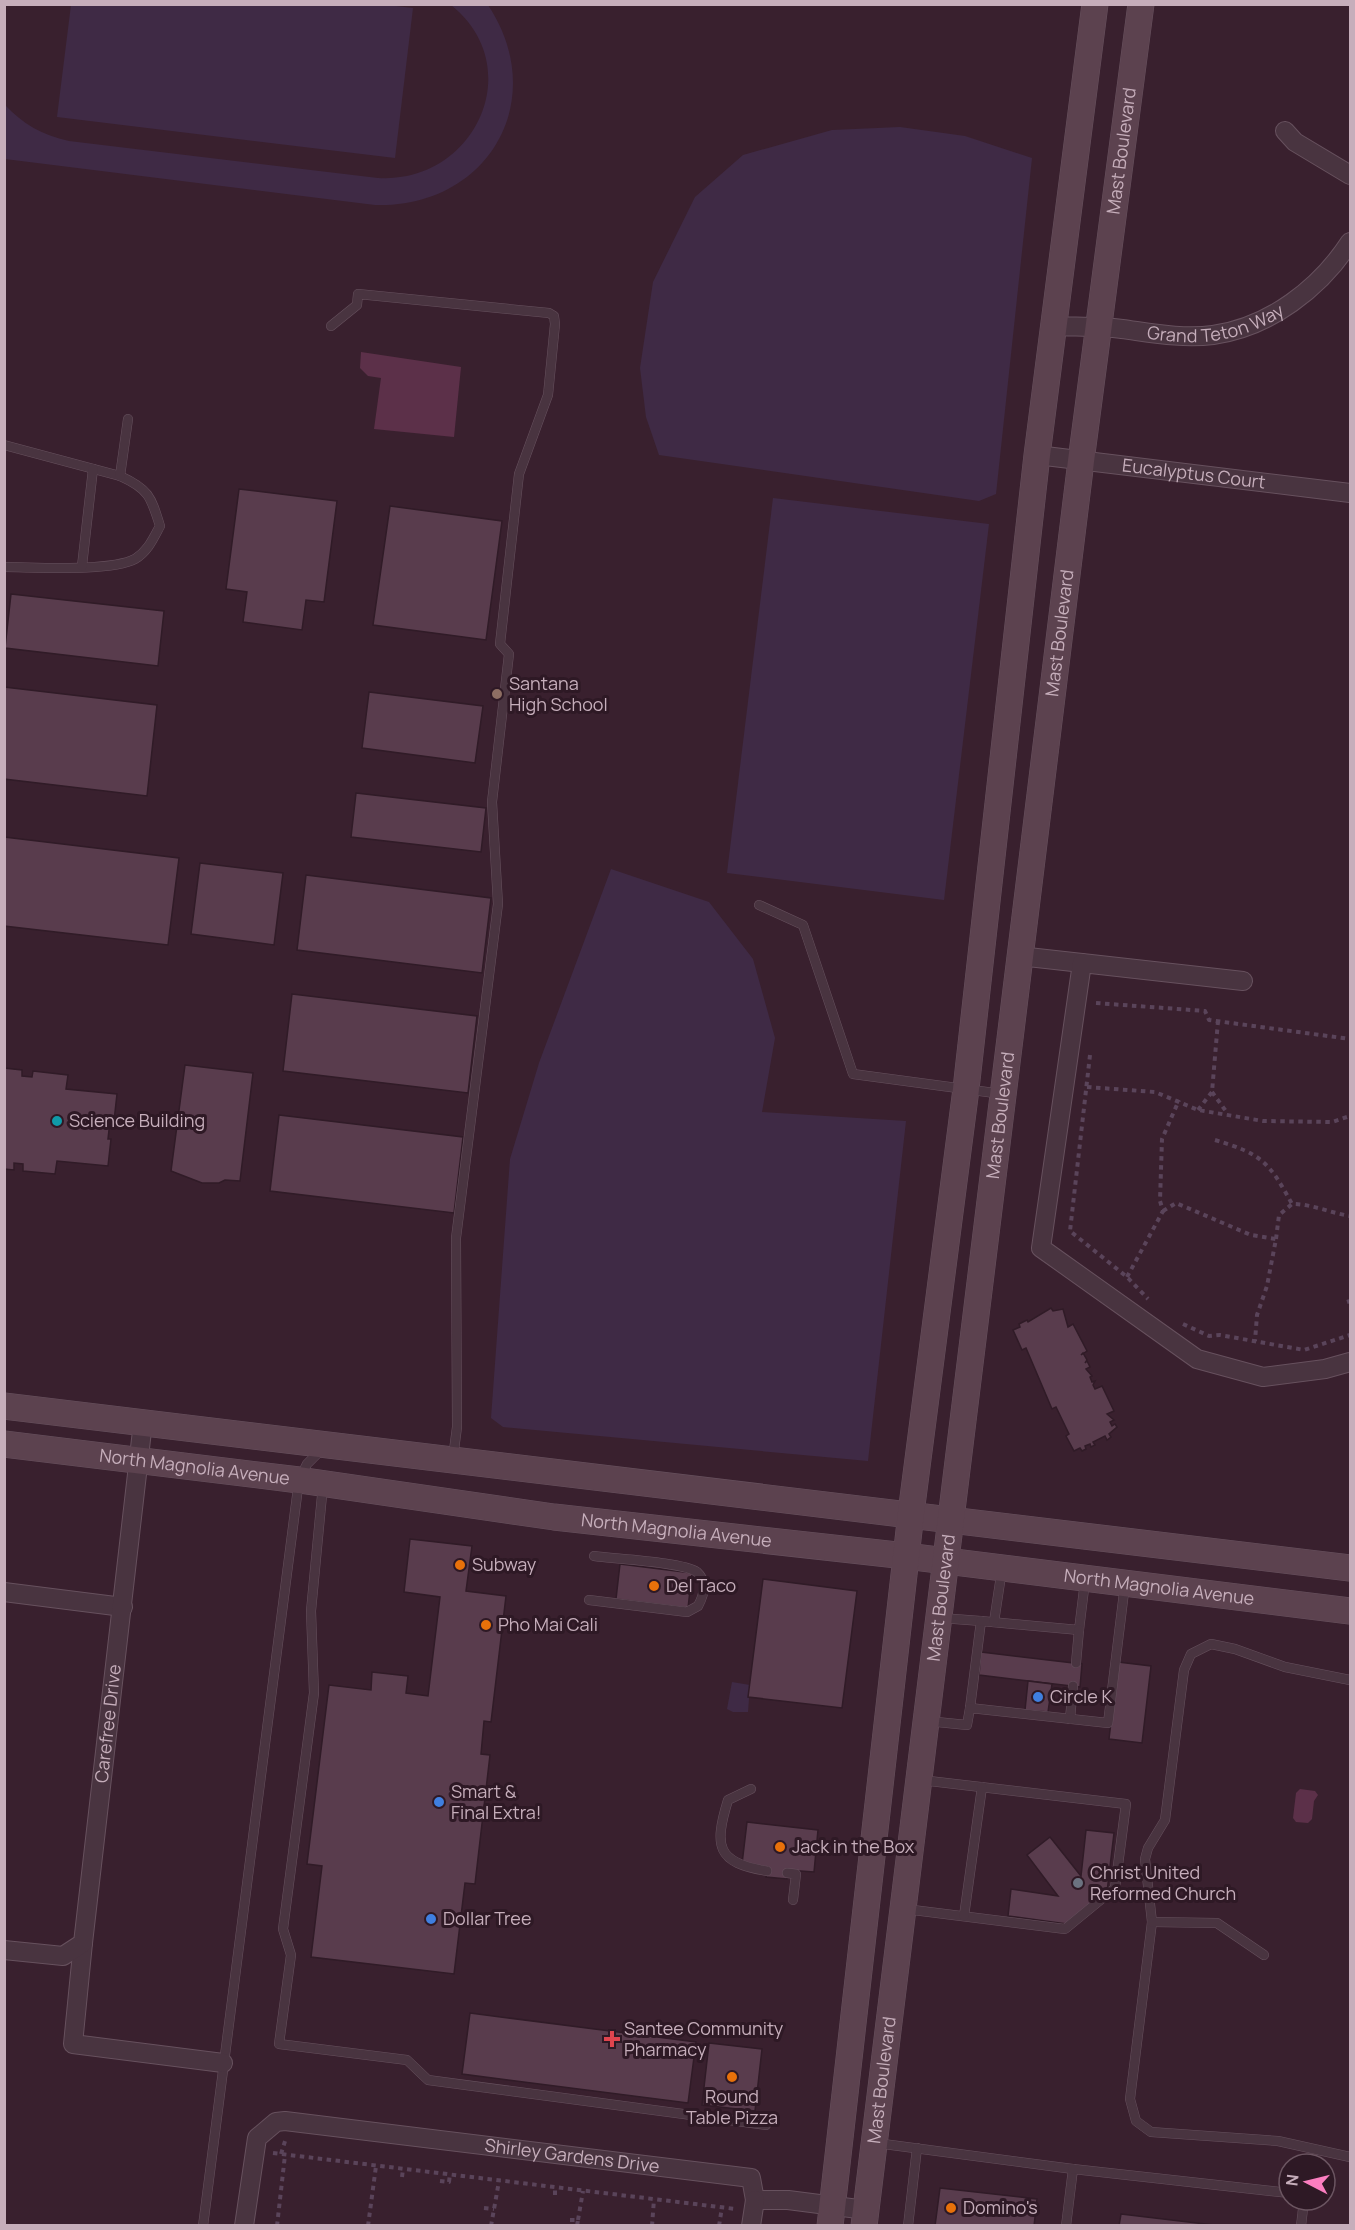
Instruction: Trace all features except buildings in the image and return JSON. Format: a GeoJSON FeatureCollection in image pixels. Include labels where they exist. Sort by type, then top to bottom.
{"type":"FeatureCollection","features":[{"type":"Feature","properties":{"kind":"main road","name":"Mast Boulevard"},"geometry":{"type":"LineString","coordinates":[[831,2216],[911,1514],[966,1089],[1037,455],[1095,4]]}},
{"type":"Feature","properties":{"kind":"main road","name":"Mast Boulevard"},"geometry":{"type":"LineString","coordinates":[[865,2218],[1080,461],[1100,327],[1141,4]]}},
{"type":"Feature","properties":{"kind":"main road"},"geometry":{"type":"LineString","coordinates":[[4,1406],[453,1458],[1350,1568]]}},
{"type":"Feature","properties":{"kind":"main road","name":"North Magnolia Avenue"},"geometry":{"type":"LineString","coordinates":[[4,1444],[311,1482],[554,1517],[906,1556],[1350,1611]]}},
{"type":"Feature","properties":{"kind":"street"},"geometry":{"type":"LineString","coordinates":[[1286,131],[1295,142],[1350,175]]}},
{"type":"Feature","properties":{"kind":"street","name":"Grand Teton Way"},"geometry":{"type":"LineString","coordinates":[[1053,326],[1100,327],[1165,336],[1213,335],[1235,330],[1266,317],[1295,300],[1327,272],[1350,242]]}},
{"type":"Feature","properties":{"kind":"street","name":"Eucalyptus Court"},"geometry":{"type":"LineString","coordinates":[[1037,455],[1350,493]]}},
{"type":"Feature","properties":{"kind":"street"},"geometry":{"type":"LineString","coordinates":[[1019,956],[1244,981]]}},
{"type":"Feature","properties":{"kind":"street"},"geometry":{"type":"LineString","coordinates":[[1082,963],[1041,1248],[1197,1359],[1263,1377],[1325,1369],[1350,1362]]}},
{"type":"Feature","properties":{"kind":"street","name":"Carefree Drive"},"geometry":{"type":"LineString","coordinates":[[143,1422],[73,2044],[223,2062]]}},
{"type":"Feature","properties":{"kind":"street"},"geometry":{"type":"LineString","coordinates":[[4,1592],[123,1607]]}},
{"type":"Feature","properties":{"kind":"street"},"geometry":{"type":"LineString","coordinates":[[4,1950],[63,1956],[83,1943]]}},
{"type":"Feature","properties":{"kind":"street","name":"Shirley Gardens Drive"},"geometry":{"type":"LineString","coordinates":[[244,2226],[253,2151],[257,2138],[265,2129],[285,2121],[751,2178],[748,2205]]}},
{"type":"Feature","properties":{"kind":"street"},"geometry":{"type":"LineString","coordinates":[[751,2226],[748,2205],[865,2218]]}},
{"type":"Feature","properties":{"kind":"lane"},"geometry":{"type":"LineString","coordinates":[[331,326],[357,305],[358,294],[549,313],[554,316],[555,324],[548,395],[519,474],[500,644],[510,654],[492,802],[498,904],[456,1238],[457,1427],[453,1458]]}},
{"type":"Feature","properties":{"kind":"lane"},"geometry":{"type":"LineString","coordinates":[[120,476],[128,419]]}},
{"type":"Feature","properties":{"kind":"lane"},"geometry":{"type":"LineString","coordinates":[[4,445],[120,476],[138,484],[151,497],[160,526],[149,548],[134,559],[111,565],[4,567]]}},
{"type":"Feature","properties":{"kind":"lane"},"geometry":{"type":"LineString","coordinates":[[82,566],[93,469]]}},
{"type":"Feature","properties":{"kind":"lane"},"geometry":{"type":"LineString","coordinates":[[759,905],[803,925],[853,1074],[1002,1094]]}},
{"type":"Feature","properties":{"kind":"lane"},"geometry":{"type":"LineString","coordinates":[[327,1444],[307,1464],[311,1482],[311,1615],[314,1693],[283,1929],[291,1955],[279,2044],[407,2060],[428,2080],[766,2124]]}},
{"type":"Feature","properties":{"kind":"lane"},"geometry":{"type":"LineString","coordinates":[[203,2226],[223,2062],[311,1482]]}},
{"type":"Feature","properties":{"kind":"lane"},"geometry":{"type":"LineString","coordinates":[[589,1600],[687,1612],[698,1606],[705,1588],[703,1580],[691,1569],[594,1556]]}},
{"type":"Feature","properties":{"kind":"lane"},"geometry":{"type":"LineString","coordinates":[[994,1623],[1002,1569]]}},
{"type":"Feature","properties":{"kind":"lane"},"geometry":{"type":"LineString","coordinates":[[1076,1664],[1085,1579]]}},
{"type":"Feature","properties":{"kind":"lane"},"geometry":{"type":"LineString","coordinates":[[970,1708],[1108,1723],[1125,1584]]}},
{"type":"Feature","properties":{"kind":"lane"},"geometry":{"type":"LineString","coordinates":[[939,1618],[1079,1630]]}},
{"type":"Feature","properties":{"kind":"lane"},"geometry":{"type":"LineString","coordinates":[[926,1721],[967,1725],[981,1622]]}},
{"type":"Feature","properties":{"kind":"lane"},"geometry":{"type":"LineString","coordinates":[[1350,1680],[1285,1667],[1221,1646],[1203,1646],[1191,1654],[1184,1670],[1165,1820],[1148,1848],[1145,1859],[1152,1922],[1130,2099],[1132,2112],[1142,2128],[1151,2132],[1278,2141],[1350,2157]]}},
{"type":"Feature","properties":{"kind":"lane"},"geometry":{"type":"LineString","coordinates":[[1070,1719],[1073,1686]]}},
{"type":"Feature","properties":{"kind":"lane"},"geometry":{"type":"LineString","coordinates":[[903,1909],[1065,1929],[1116,1888],[1126,1804],[918,1780]]}},
{"type":"Feature","properties":{"kind":"lane"},"geometry":{"type":"LineString","coordinates":[[964,1916],[982,1787]]}},
{"type":"Feature","properties":{"kind":"lane"},"geometry":{"type":"LineString","coordinates":[[752,1789],[728,1800],[720,1833],[723,1850],[731,1862],[767,1871]]}},
{"type":"Feature","properties":{"kind":"lane"},"geometry":{"type":"LineString","coordinates":[[787,1873],[796,1874],[793,1900]]}},
{"type":"Feature","properties":{"kind":"lane"},"geometry":{"type":"LineString","coordinates":[[1152,1922],[1217,1923],[1264,1955]]}},
{"type":"Feature","properties":{"kind":"lane"},"geometry":{"type":"LineString","coordinates":[[874,2143],[1073,2169],[1277,2192]]}},
{"type":"Feature","properties":{"kind":"lane"},"geometry":{"type":"LineString","coordinates":[[908,2226],[917,2148]]}},
{"type":"Feature","properties":{"kind":"lane"},"geometry":{"type":"LineString","coordinates":[[1066,2226],[1073,2169]]}},
{"type":"Feature","properties":{"kind":"path"},"geometry":{"type":"LineString","coordinates":[[1095,1012],[1096,1001],[1205,1011],[1209,1020],[1350,1039]]}},
{"type":"Feature","properties":{"kind":"path"},"geometry":{"type":"LineString","coordinates":[[1198,1110],[1212,1092],[1218,1021]]}},
{"type":"Feature","properties":{"kind":"path"},"geometry":{"type":"LineString","coordinates":[[1091,1044],[1071,1230],[1127,1277],[1154,1305]]}},
{"type":"Feature","properties":{"kind":"path"},"geometry":{"type":"LineString","coordinates":[[1087,1087],[1155,1092],[1179,1100],[1198,1110],[1263,1121],[1332,1122],[1350,1116]]}},
{"type":"Feature","properties":{"kind":"path"},"geometry":{"type":"LineString","coordinates":[[1212,1092],[1229,1115]]}},
{"type":"Feature","properties":{"kind":"path"},"geometry":{"type":"LineString","coordinates":[[1163,1210],[1160,1201],[1162,1139],[1179,1100]]}},
{"type":"Feature","properties":{"kind":"path"},"geometry":{"type":"LineString","coordinates":[[1215,1140],[1238,1147],[1270,1166],[1292,1204]]}},
{"type":"Feature","properties":{"kind":"path"},"geometry":{"type":"LineString","coordinates":[[1127,1277],[1163,1210],[1176,1203],[1251,1235],[1276,1239]]}},
{"type":"Feature","properties":{"kind":"path"},"geometry":{"type":"LineString","coordinates":[[1255,1341],[1257,1315],[1267,1286],[1279,1215],[1292,1204],[1305,1204],[1326,1212],[1350,1216]]}},
{"type":"Feature","properties":{"kind":"path"},"geometry":{"type":"LineString","coordinates":[[1180,1322],[1209,1336],[1220,1335],[1304,1350],[1350,1335]]}},
{"type":"Feature","properties":{"kind":"path"},"geometry":{"type":"LineString","coordinates":[[277,2226],[286,2134]]}},
{"type":"Feature","properties":{"kind":"path"},"geometry":{"type":"LineString","coordinates":[[263,2152],[722,2207],[748,2205]]}},
{"type":"Feature","properties":{"kind":"path"},"geometry":{"type":"LineString","coordinates":[[368,2226],[376,2166]]}},
{"type":"Feature","properties":{"kind":"path"},"geometry":{"type":"LineString","coordinates":[[402,2177],[403,2169]]}},
{"type":"Feature","properties":{"kind":"path"},"geometry":{"type":"LineString","coordinates":[[440,2181],[449,2182],[450,2175]]}},
{"type":"Feature","properties":{"kind":"path"},"geometry":{"type":"LineString","coordinates":[[492,2226],[499,2181]]}},
{"type":"Feature","properties":{"kind":"path"},"geometry":{"type":"LineString","coordinates":[[555,2187],[555,2195]]}},
{"type":"Feature","properties":{"kind":"path"},"geometry":{"type":"LineString","coordinates":[[570,2220],[577,2223],[583,2191]]}},
{"type":"Feature","properties":{"kind":"path"},"geometry":{"type":"LineString","coordinates":[[652,2226],[654,2199]]}},
{"type":"Feature","properties":{"kind":"path"},"geometry":{"type":"LineString","coordinates":[[719,2226],[722,2207]]}},
{"type":"Feature","properties":{"kind":"path"},"geometry":{"type":"LineString","coordinates":[[484,2208],[494,2209]]}},
{"type":"Feature","properties":{"kind":"shaded area"},"geometry":{"type":"Polygon","coordinates":[[[71,5],[387,5],[413,8],[395,158],[57,117],[71,5]]]}},
{"type":"Feature","properties":{"kind":"shaded area"},"geometry":{"type":"Polygon","coordinates":[[[451,5],[488,5],[506,41],[513,77],[510,111],[497,142],[477,168],[449,188],[415,201],[375,205],[5,159],[5,105],[34,128],[50,136],[69,141],[378,178],[412,175],[441,162],[464,142],[480,117],[488,89],[486,59],[474,30],[451,5]]]}},
{"type":"Feature","properties":{"kind":"shaded area"},"geometry":{"type":"Polygon","coordinates":[[[900,127],[965,136],[1032,158],[996,494],[979,501],[659,455],[646,417],[640,368],[653,282],[695,197],[743,155],[832,130],[900,127]]]}},
{"type":"Feature","properties":{"kind":"shaded area"},"geometry":{"type":"Polygon","coordinates":[[[361,352],[461,367],[454,437],[374,429],[381,378],[368,376],[360,368],[361,352]]]}},
{"type":"Feature","properties":{"kind":"shaded area"},"geometry":{"type":"Polygon","coordinates":[[[773,498],[989,524],[944,900],[727,873],[773,498]]]}},
{"type":"Feature","properties":{"kind":"shaded area"},"geometry":{"type":"Polygon","coordinates":[[[611,869],[709,902],[753,959],[775,1038],[762,1112],[906,1121],[868,1461],[503,1427],[491,1418],[510,1159],[539,1063],[611,869]]]}},
{"type":"Feature","properties":{"kind":"shaded area"},"geometry":{"type":"Polygon","coordinates":[[[732,1682],[750,1685],[748,1712],[733,1712],[727,1709],[732,1682]]]}},
{"type":"Feature","properties":{"kind":"shaded area"},"geometry":{"type":"Polygon","coordinates":[[[1300,1789],[1315,1791],[1318,1795],[1314,1801],[1312,1819],[1308,1823],[1296,1822],[1293,1818],[1296,1793],[1300,1789]]]}},
{"type":"Feature","properties":{"kind":"place","name":"Santana High School"},"geometry":{"type":"Point","coordinates":[497,694]}},
{"type":"Feature","properties":{"kind":"place","name":"Science Building"},"geometry":{"type":"Point","coordinates":[57,1121]}},
{"type":"Feature","properties":{"kind":"place","name":"Subway"},"geometry":{"type":"Point","coordinates":[460,1565]}},
{"type":"Feature","properties":{"kind":"place","name":"Del Taco"},"geometry":{"type":"Point","coordinates":[654,1586]}},
{"type":"Feature","properties":{"kind":"place","name":"Pho Mai Cali"},"geometry":{"type":"Point","coordinates":[486,1625]}},
{"type":"Feature","properties":{"kind":"place","name":"Circle K"},"geometry":{"type":"Point","coordinates":[1038,1697]}},
{"type":"Feature","properties":{"kind":"place","name":"Smart & Final Extra!"},"geometry":{"type":"Point","coordinates":[439,1802]}},
{"type":"Feature","properties":{"kind":"place","name":"Jack in the Box"},"geometry":{"type":"Point","coordinates":[780,1847]}},
{"type":"Feature","properties":{"kind":"place","name":"Christ United Reformed Church"},"geometry":{"type":"Point","coordinates":[1078,1883]}},
{"type":"Feature","properties":{"kind":"place","name":"Dollar Tree"},"geometry":{"type":"Point","coordinates":[431,1919]}},
{"type":"Feature","properties":{"kind":"place","name":"Santee Community Pharmacy"},"geometry":{"type":"Point","coordinates":[612,2039]}},
{"type":"Feature","properties":{"kind":"place","name":"Round Table Pizza"},"geometry":{"type":"Point","coordinates":[732,2077]}},
{"type":"Feature","properties":{"kind":"place","name":"Domino's"},"geometry":{"type":"Point","coordinates":[951,2208]}}]}
